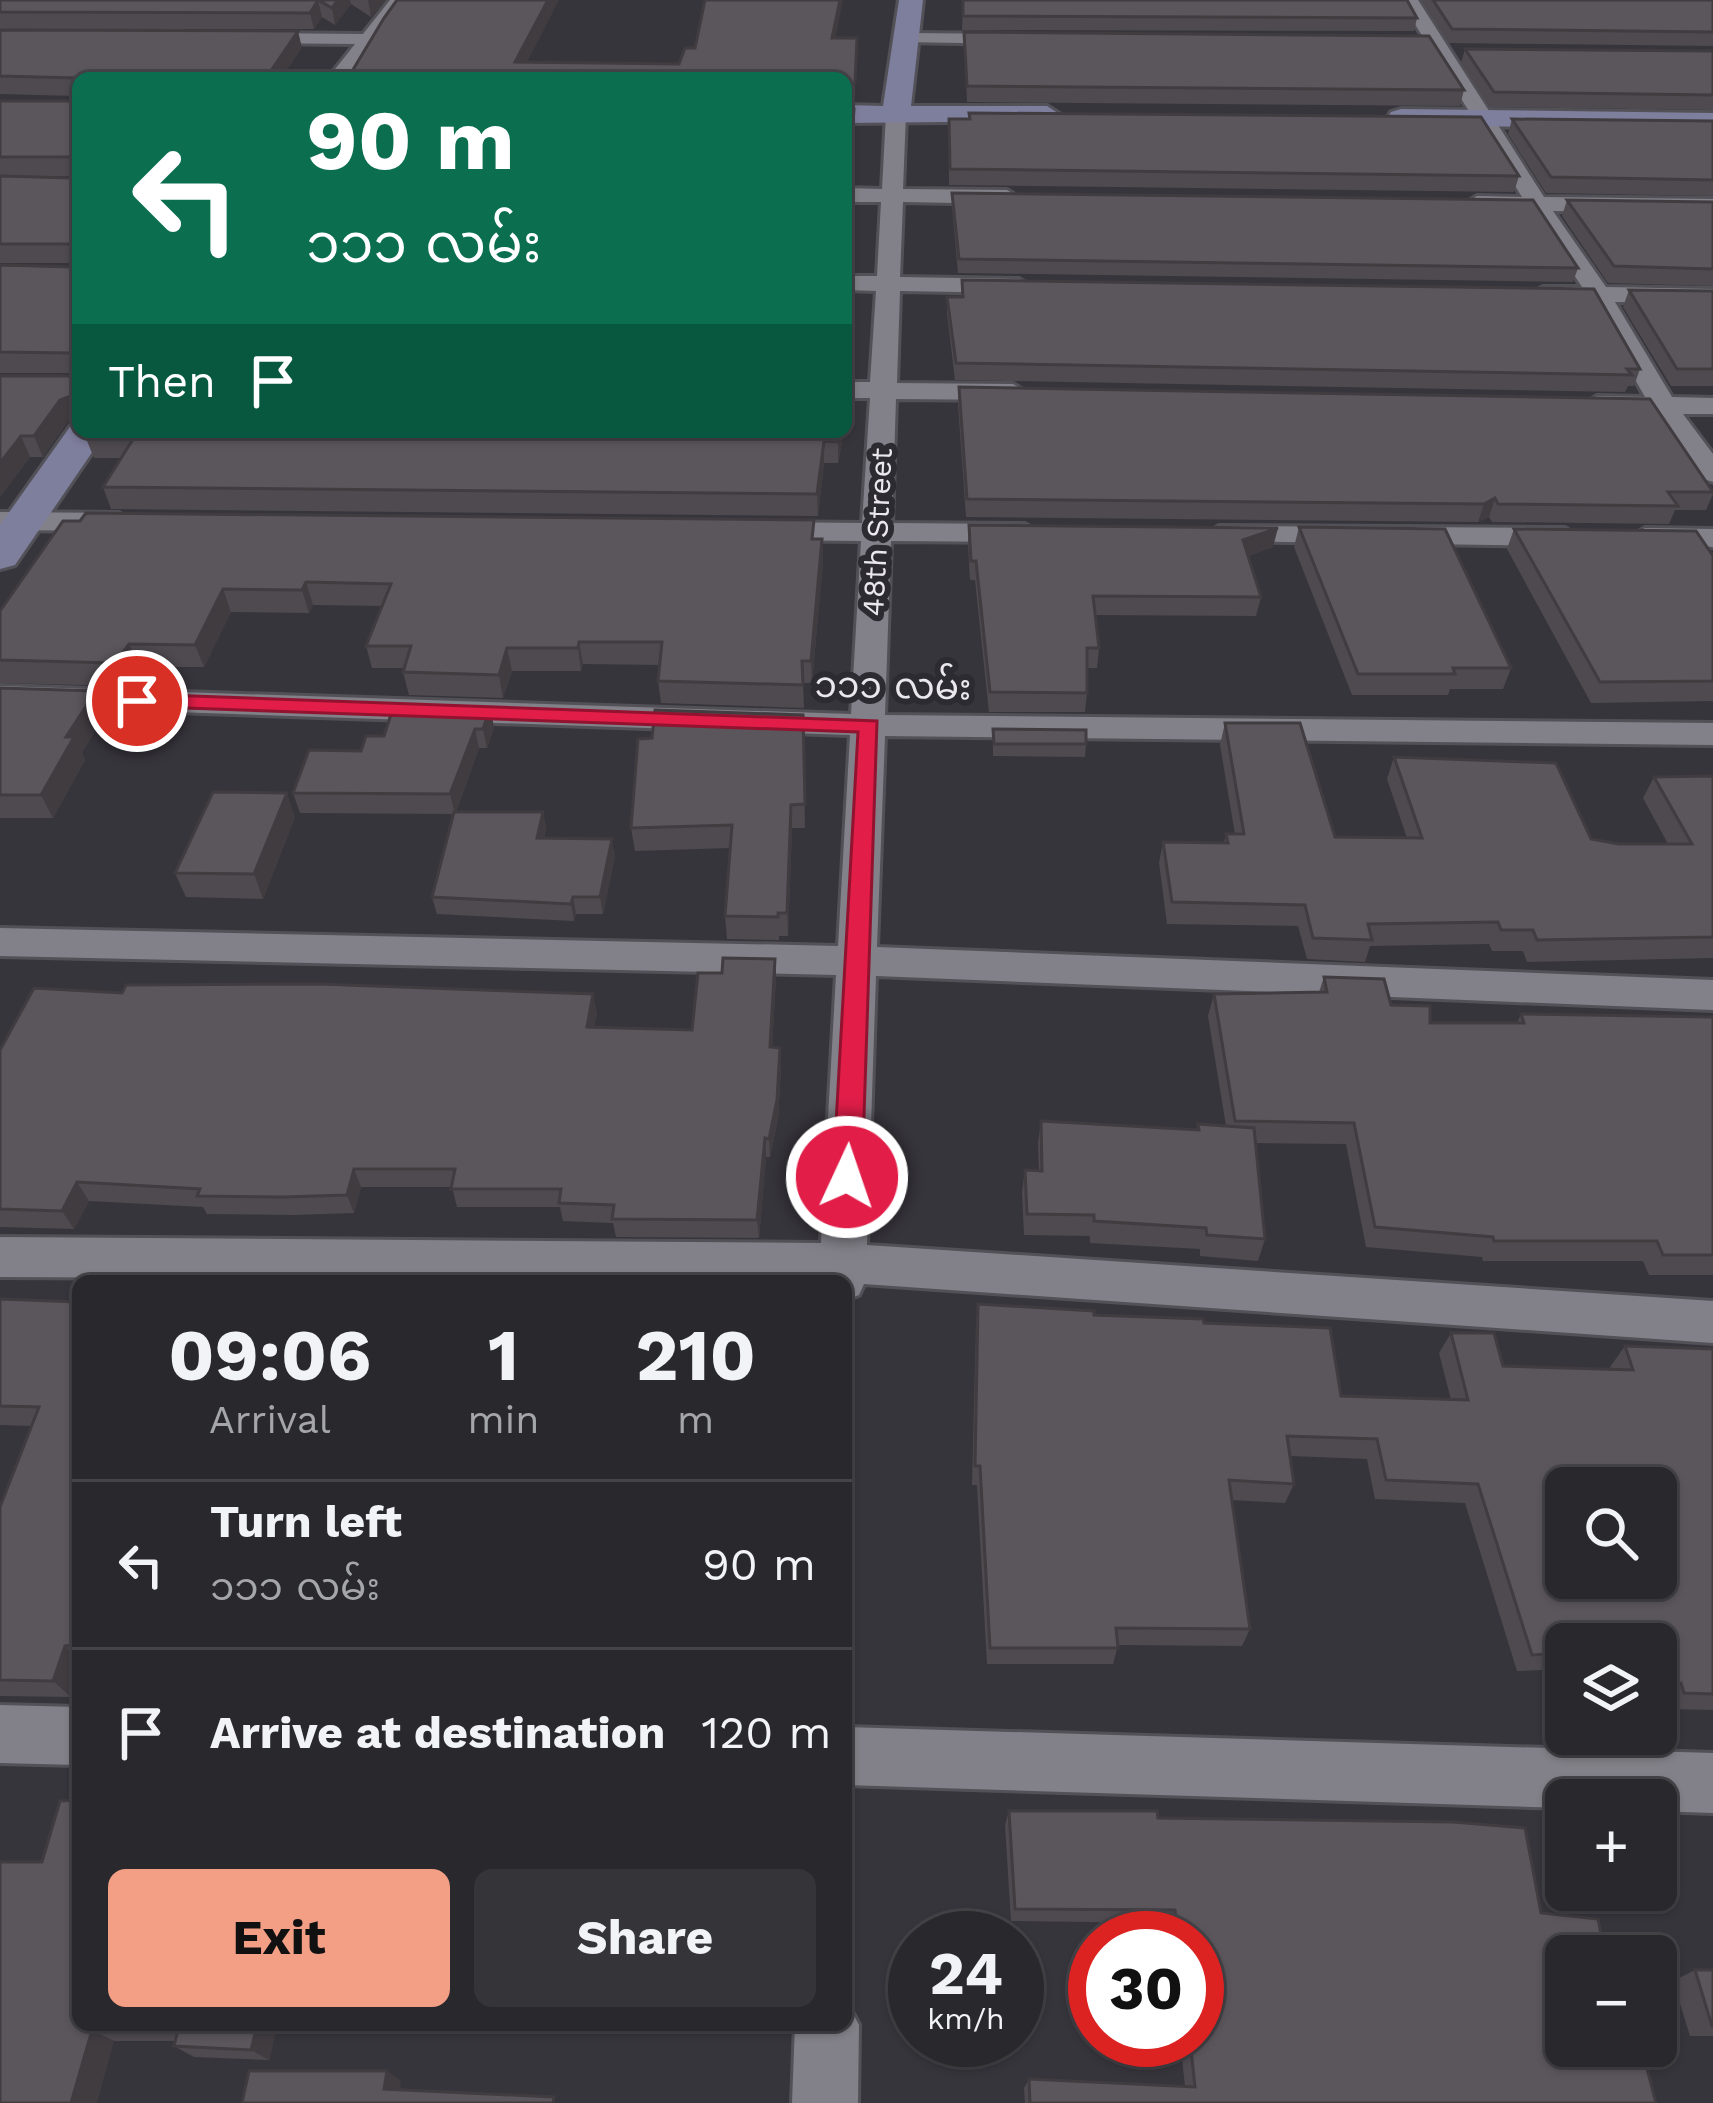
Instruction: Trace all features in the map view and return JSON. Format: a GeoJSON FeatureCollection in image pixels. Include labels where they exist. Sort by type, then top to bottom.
{"type":"FeatureCollection","features":[{"type":"Feature","properties":{"kind":"main road","name":"48th Street"},"geometry":{"type":"LineString","coordinates":[[896,114],[911,0]]}},
{"type":"Feature","properties":{"kind":"main road"},"geometry":{"type":"LineString","coordinates":[[852,114],[1083,116]]}},
{"type":"Feature","properties":{"kind":"main road"},"geometry":{"type":"LineString","coordinates":[[1364,118],[1713,122]]}},
{"type":"Feature","properties":{"kind":"main road"},"geometry":{"type":"LineString","coordinates":[[0,556],[12,521],[81,438]]}},
{"type":"Feature","properties":{"kind":"street"},"geometry":{"type":"LineString","coordinates":[[343,72],[399,0]]}},
{"type":"Feature","properties":{"kind":"street"},"geometry":{"type":"LineString","coordinates":[[1409,0],[1480,119],[1599,295],[1663,405],[1713,473]]}},
{"type":"Feature","properties":{"kind":"street"},"geometry":{"type":"LineString","coordinates":[[230,38],[369,39]]}},
{"type":"Feature","properties":{"kind":"street"},"geometry":{"type":"LineString","coordinates":[[908,38],[1052,39]]}},
{"type":"Feature","properties":{"kind":"street"},"geometry":{"type":"LineString","coordinates":[[1411,42],[1462,52]]}},
{"type":"Feature","properties":{"kind":"street","name":"48th Street"},"geometry":{"type":"LineString","coordinates":[[842,1272],[896,114]]}},
{"type":"Feature","properties":{"kind":"street"},"geometry":{"type":"LineString","coordinates":[[852,195],[1036,198]]}},
{"type":"Feature","properties":{"kind":"street"},"geometry":{"type":"LineString","coordinates":[[1443,202],[1713,206]]}},
{"type":"Feature","properties":{"kind":"street"},"geometry":{"type":"LineString","coordinates":[[852,283],[1055,286]]}},
{"type":"Feature","properties":{"kind":"street"},"geometry":{"type":"LineString","coordinates":[[1528,294],[1713,296]]}},
{"type":"Feature","properties":{"kind":"street"},"geometry":{"type":"LineString","coordinates":[[852,390],[1049,393]]}},
{"type":"Feature","properties":{"kind":"street"},"geometry":{"type":"LineString","coordinates":[[1568,403],[1713,406]]}},
{"type":"Feature","properties":{"kind":"street"},"geometry":{"type":"LineString","coordinates":[[12,521],[142,523]]}},
{"type":"Feature","properties":{"kind":"street"},"geometry":{"type":"LineString","coordinates":[[733,530],[1066,534]]}},
{"type":"Feature","properties":{"kind":"street"},"geometry":{"type":"LineString","coordinates":[[1186,534],[1713,538]]}},
{"type":"Feature","properties":{"kind":"street","name":"၁၁၁ လမ်း"},"geometry":{"type":"LineString","coordinates":[[0,696],[869,725],[1713,734]]}},
{"type":"Feature","properties":{"kind":"street"},"geometry":{"type":"LineString","coordinates":[[0,942],[860,961],[1713,995]]}},
{"type":"Feature","properties":{"kind":"street"},"geometry":{"type":"LineString","coordinates":[[0,1257],[842,1272],[1713,1322]]}},
{"type":"Feature","properties":{"kind":"street"},"geometry":{"type":"LineString","coordinates":[[0,1734],[72,1736]]}},
{"type":"Feature","properties":{"kind":"street"},"geometry":{"type":"LineString","coordinates":[[852,1756],[1713,1784]]}},
{"type":"Feature","properties":{"kind":"street"},"geometry":{"type":"LineString","coordinates":[[825,2103],[827,2031]]}},
{"type":"Feature","properties":{"kind":"building"},"geometry":{"type":"Polygon","coordinates":[[[0,0],[318,0],[310,13],[0,12],[0,0]]]}},
{"type":"Feature","properties":{"kind":"building"},"geometry":{"type":"Polygon","coordinates":[[[397,0],[548,0],[515,62],[679,64],[685,48],[695,48],[705,0],[840,0],[832,38],[857,38],[855,83],[852,72],[352,72],[397,0]]]}},
{"type":"Feature","properties":{"kind":"building"},"geometry":{"type":"Polygon","coordinates":[[[963,0],[1407,0],[1417,18],[963,16],[963,0]]]}},
{"type":"Feature","properties":{"kind":"building"},"geometry":{"type":"Polygon","coordinates":[[[1433,0],[1713,0],[1713,32],[1452,29],[1433,0]]]}},
{"type":"Feature","properties":{"kind":"building"},"geometry":{"type":"Polygon","coordinates":[[[0,30],[298,31],[270,72],[0,76],[0,30]]]}},
{"type":"Feature","properties":{"kind":"building"},"geometry":{"type":"Polygon","coordinates":[[[964,32],[1429,36],[1464,90],[967,86],[964,32]]]}},
{"type":"Feature","properties":{"kind":"building"},"geometry":{"type":"Polygon","coordinates":[[[1465,49],[1713,51],[1713,95],[1494,92],[1465,49]]]}},
{"type":"Feature","properties":{"kind":"building"},"geometry":{"type":"Polygon","coordinates":[[[0,101],[72,101],[72,158],[0,157],[0,101]]]}},
{"type":"Feature","properties":{"kind":"building"},"geometry":{"type":"Polygon","coordinates":[[[969,113],[1481,117],[1519,176],[950,169],[949,119],[970,119],[969,113]]]}},
{"type":"Feature","properties":{"kind":"building"},"geometry":{"type":"Polygon","coordinates":[[[1512,119],[1713,121],[1713,180],[1551,177],[1512,119]]]}},
{"type":"Feature","properties":{"kind":"building"},"geometry":{"type":"Polygon","coordinates":[[[0,176],[71,178],[72,245],[0,244],[0,176]]]}},
{"type":"Feature","properties":{"kind":"building"},"geometry":{"type":"Polygon","coordinates":[[[952,193],[1533,200],[1578,268],[959,259],[952,193]]]}},
{"type":"Feature","properties":{"kind":"building"},"geometry":{"type":"Polygon","coordinates":[[[1567,200],[1713,202],[1713,269],[1614,266],[1567,200]]]}},
{"type":"Feature","properties":{"kind":"building"},"geometry":{"type":"Polygon","coordinates":[[[72,262],[72,355],[0,352],[0,265],[71,267],[72,262]]]}},
{"type":"Feature","properties":{"kind":"building"},"geometry":{"type":"Polygon","coordinates":[[[962,280],[1594,289],[1640,369],[1627,369],[1632,375],[956,363],[947,297],[963,297],[962,280]]]}},
{"type":"Feature","properties":{"kind":"building"},"geometry":{"type":"Polygon","coordinates":[[[1629,290],[1713,291],[1713,369],[1677,369],[1629,290]]]}},
{"type":"Feature","properties":{"kind":"building"},"geometry":{"type":"Polygon","coordinates":[[[0,376],[72,376],[72,403],[68,397],[60,400],[34,436],[21,436],[0,463],[0,376]]]}},
{"type":"Feature","properties":{"kind":"building"},"geometry":{"type":"Polygon","coordinates":[[[959,387],[1650,399],[1713,492],[1668,492],[1678,506],[1498,504],[1495,498],[1484,504],[967,499],[959,387]]]}},
{"type":"Feature","properties":{"kind":"building"},"geometry":{"type":"Polygon","coordinates":[[[134,438],[839,438],[838,442],[824,441],[817,494],[103,487],[134,438]]]}},
{"type":"Feature","properties":{"kind":"building"},"geometry":{"type":"Polygon","coordinates":[[[86,513],[814,520],[812,539],[822,539],[811,661],[802,661],[803,685],[658,681],[662,642],[579,642],[578,648],[507,648],[499,675],[403,672],[411,646],[366,646],[391,584],[306,582],[302,590],[223,589],[195,645],[129,644],[115,663],[0,660],[0,611],[63,521],[80,521],[86,513]]]}},
{"type":"Feature","properties":{"kind":"building"},"geometry":{"type":"Polygon","coordinates":[[[969,525],[1278,528],[1243,540],[1261,597],[1093,596],[1099,648],[1087,648],[1087,693],[990,692],[969,525]]]}},
{"type":"Feature","properties":{"kind":"building"},"geometry":{"type":"Polygon","coordinates":[[[1299,527],[1445,529],[1511,668],[1453,668],[1455,674],[1358,674],[1299,527]]]}},
{"type":"Feature","properties":{"kind":"building"},"geometry":{"type":"Polygon","coordinates":[[[1514,529],[1696,531],[1713,556],[1713,681],[1600,682],[1514,529]]]}},
{"type":"Feature","properties":{"kind":"building"},"geometry":{"type":"Polygon","coordinates":[[[0,688],[96,691],[66,737],[74,737],[41,795],[0,795],[0,688]]]}},
{"type":"Feature","properties":{"kind":"building"},"geometry":{"type":"Polygon","coordinates":[[[394,705],[490,708],[483,729],[475,729],[450,794],[293,793],[309,750],[361,751],[366,736],[384,736],[394,705]]]}},
{"type":"Feature","properties":{"kind":"building"},"geometry":{"type":"Polygon","coordinates":[[[655,710],[803,715],[805,804],[791,805],[787,913],[725,916],[732,825],[631,828],[638,739],[652,738],[655,710]]]}},
{"type":"Feature","properties":{"kind":"building"},"geometry":{"type":"Polygon","coordinates":[[[1225,723],[1300,723],[1335,837],[1422,838],[1394,757],[1556,763],[1591,839],[1619,844],[1692,844],[1654,777],[1713,776],[1713,937],[1537,940],[1533,930],[1501,930],[1498,922],[1368,924],[1372,940],[1313,938],[1305,905],[1172,902],[1163,842],[1228,843],[1226,834],[1244,834],[1225,723]]]}},
{"type":"Feature","properties":{"kind":"building"},"geometry":{"type":"Polygon","coordinates":[[[993,729],[1086,730],[1086,744],[994,744],[993,729]]]}},
{"type":"Feature","properties":{"kind":"building"},"geometry":{"type":"Polygon","coordinates":[[[213,792],[287,793],[254,874],[175,873],[213,792]]]}},
{"type":"Feature","properties":{"kind":"building"},"geometry":{"type":"Polygon","coordinates":[[[454,812],[543,812],[537,838],[612,839],[600,897],[573,897],[571,904],[432,897],[454,812]]]}},
{"type":"Feature","properties":{"kind":"building"},"geometry":{"type":"Polygon","coordinates":[[[723,958],[775,959],[770,1047],[780,1048],[777,1100],[769,1139],[765,1138],[757,1220],[612,1219],[614,1205],[559,1203],[561,1189],[451,1189],[455,1169],[354,1169],[347,1195],[197,1196],[200,1189],[77,1182],[62,1211],[0,1209],[0,1050],[34,988],[122,993],[126,985],[319,984],[593,994],[587,1027],[692,1030],[698,973],[722,973],[723,958]]]}},
{"type":"Feature","properties":{"kind":"building"},"geometry":{"type":"Polygon","coordinates":[[[1324,977],[1384,979],[1391,1005],[1430,1006],[1430,1023],[1524,1023],[1521,1014],[1713,1017],[1713,1255],[1663,1255],[1657,1241],[1494,1241],[1493,1237],[1375,1227],[1354,1123],[1235,1121],[1214,994],[1327,992],[1324,977]]]}},
{"type":"Feature","properties":{"kind":"building"},"geometry":{"type":"Polygon","coordinates":[[[1041,1121],[1199,1130],[1198,1124],[1254,1128],[1265,1239],[1207,1235],[1206,1228],[1094,1221],[1094,1215],[1027,1214],[1025,1170],[1042,1171],[1041,1121]]]}},
{"type":"Feature","properties":{"kind":"building"},"geometry":{"type":"Polygon","coordinates":[[[0,1299],[72,1302],[72,1645],[65,1646],[53,1681],[0,1680],[0,1507],[39,1407],[0,1406],[0,1299]]]}},
{"type":"Feature","properties":{"kind":"building"},"geometry":{"type":"Polygon","coordinates":[[[978,1304],[1330,1328],[1341,1396],[1468,1400],[1451,1333],[1494,1333],[1503,1366],[1633,1370],[1625,1346],[1713,1349],[1713,1694],[1684,1693],[1677,1683],[1677,1623],[1545,1623],[1545,1654],[1532,1655],[1478,1484],[1386,1480],[1377,1439],[1287,1436],[1294,1484],[1229,1480],[1250,1629],[1116,1628],[1118,1648],[990,1648],[980,1466],[975,1466],[978,1304]]]}},
{"type":"Feature","properties":{"kind":"building"},"geometry":{"type":"Polygon","coordinates":[[[72,1800],[72,2031],[92,2031],[71,2103],[0,2103],[0,1862],[42,1862],[60,1801],[72,1800]]]}},
{"type":"Feature","properties":{"kind":"building"},"geometry":{"type":"Polygon","coordinates":[[[1009,1811],[1157,1811],[1158,1818],[1453,1822],[1525,1828],[1541,1913],[1598,1919],[1601,1935],[1545,1935],[1545,2067],[1647,2067],[1656,2103],[1030,2103],[1029,2079],[1195,2087],[1193,2067],[1224,2067],[1224,1911],[1015,1909],[1009,1811]]]}},
{"type":"Feature","properties":{"kind":"building"},"geometry":{"type":"Polygon","coordinates":[[[1695,1970],[1713,1970],[1713,2026],[1712,2026],[1695,1970]]]}},
{"type":"Feature","properties":{"kind":"building"},"geometry":{"type":"Polygon","coordinates":[[[178,2031],[256,2031],[251,2050],[174,2046],[178,2031]]]}},
{"type":"Feature","properties":{"kind":"building"},"geometry":{"type":"Polygon","coordinates":[[[249,2071],[387,2071],[384,2089],[554,2097],[553,2103],[242,2103],[249,2071]]]}},
{"type":"Feature","properties":{"kind":"route"},"geometry":{"type":"LineString","coordinates":[[137,701],[869,725],[847,1177]]}}]}
